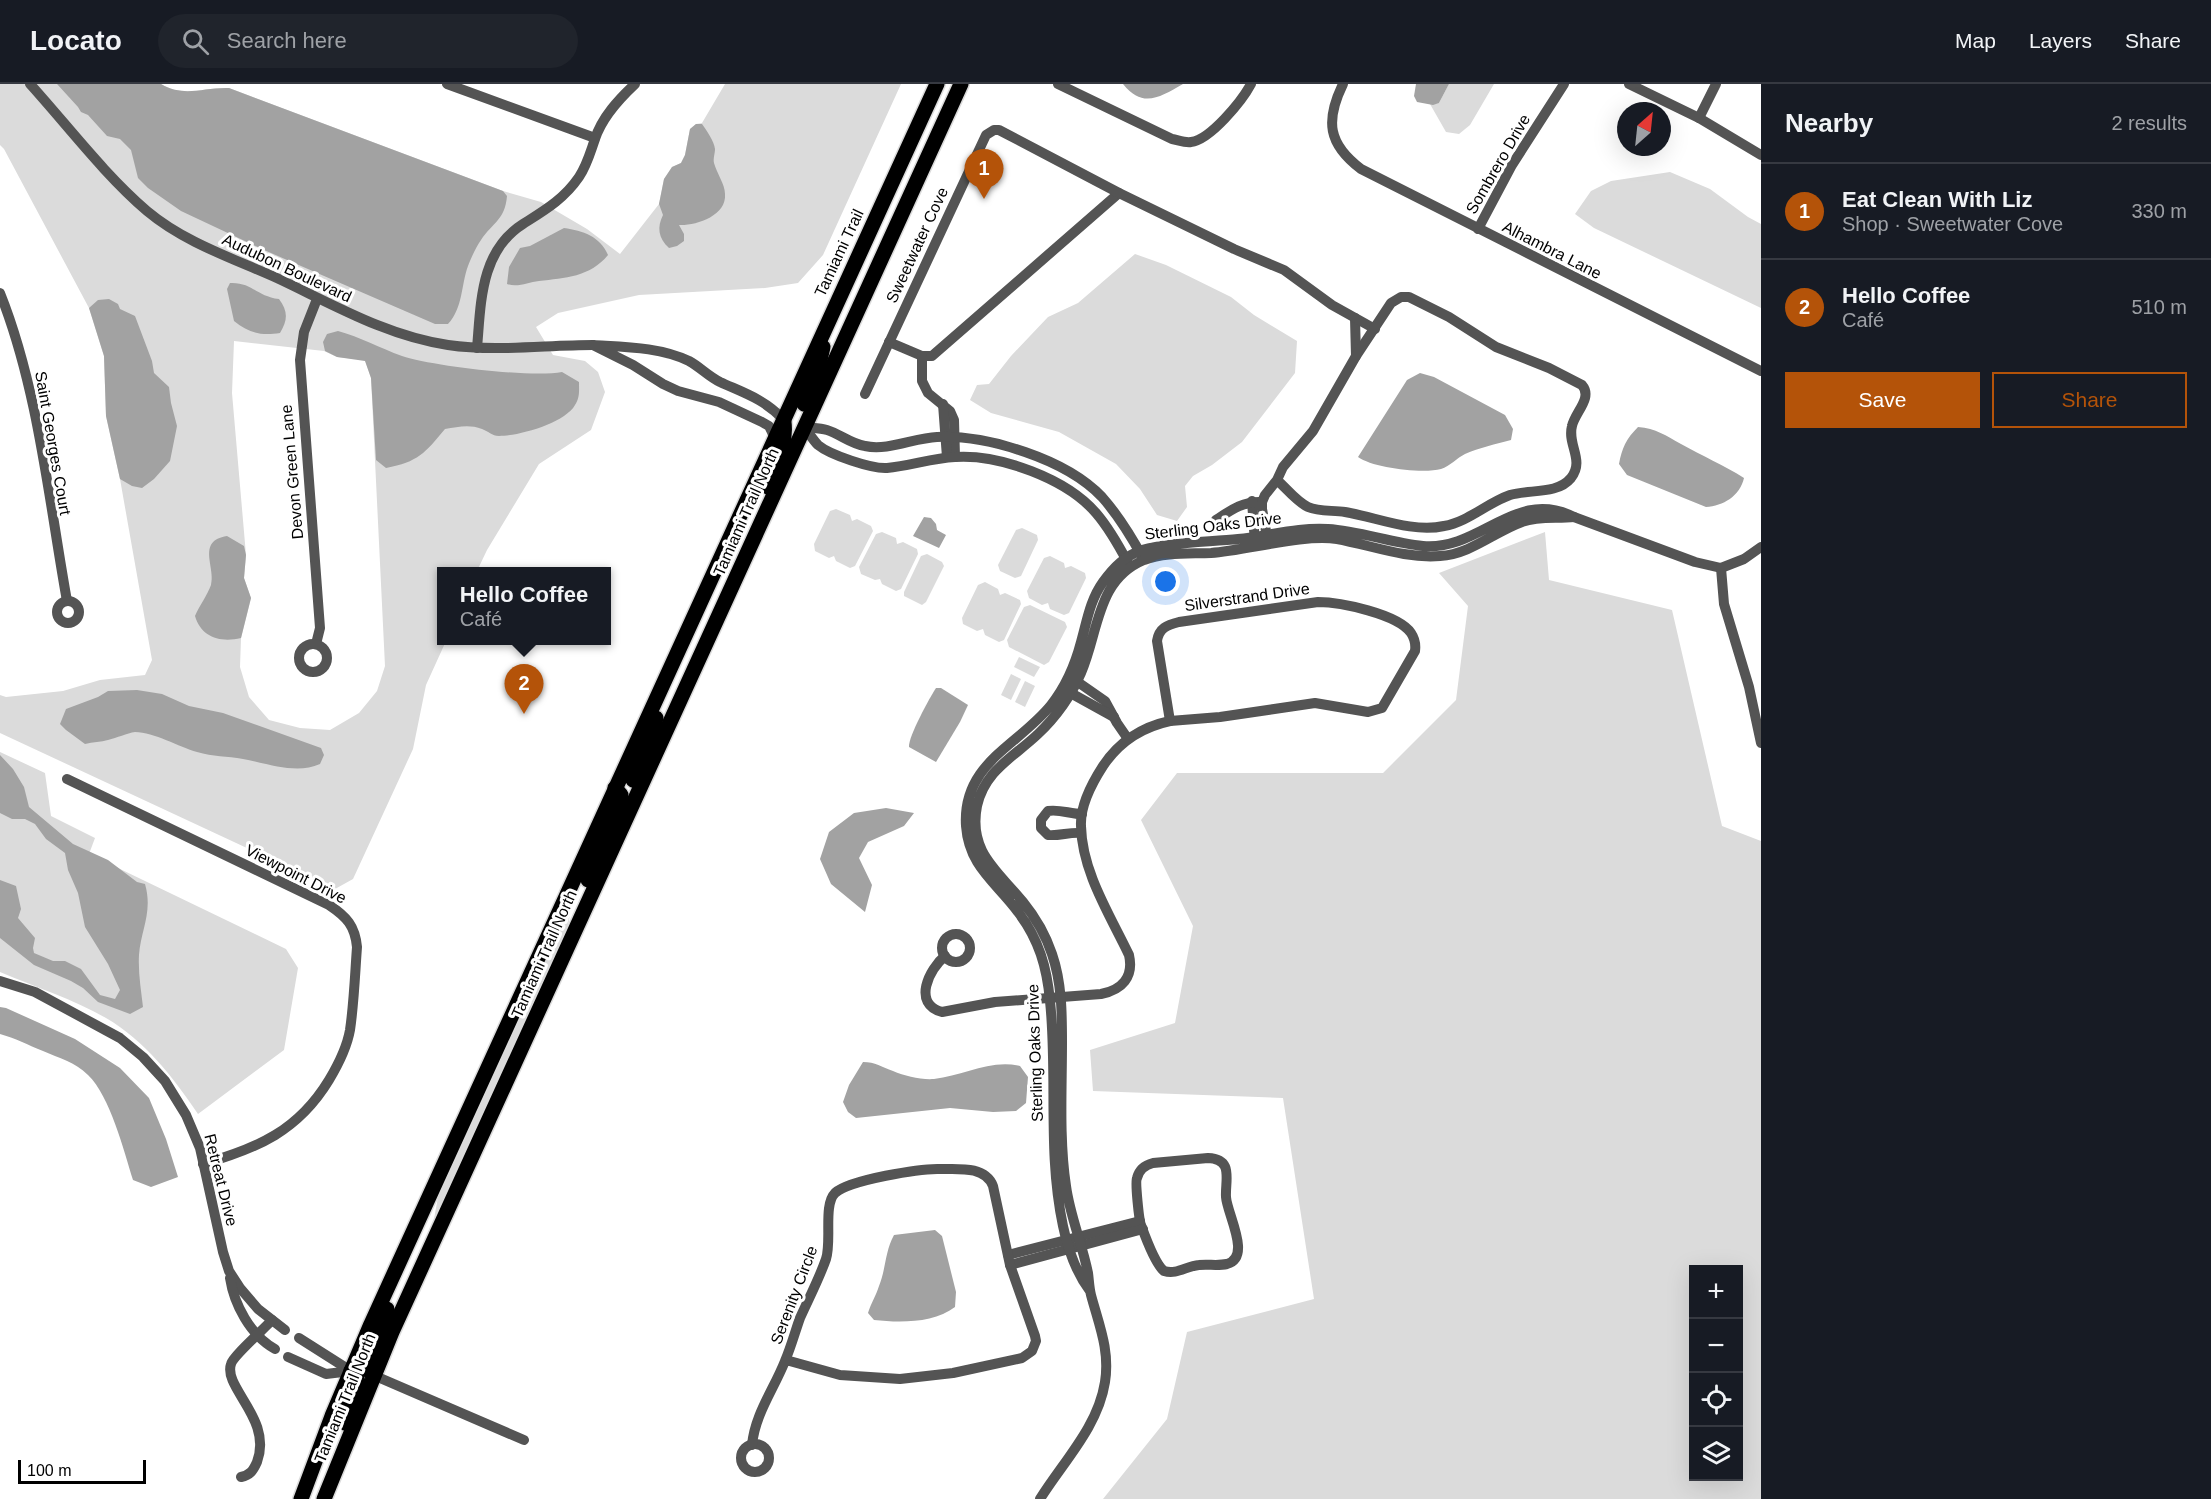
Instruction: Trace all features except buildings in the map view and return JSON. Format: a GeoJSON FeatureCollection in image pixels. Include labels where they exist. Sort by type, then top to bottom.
{"type":"FeatureCollection","features":[{"type":"Feature","properties":{"kind":"main road","name":"Tamiami Trail"},"geometry":{"type":"LineString","coordinates":[[775,438],[936,84]]}},
{"type":"Feature","properties":{"kind":"main road"},"geometry":{"type":"LineString","coordinates":[[804,427],[961,84]]}},
{"type":"Feature","properties":{"kind":"main road"},"geometry":{"type":"LineString","coordinates":[[804,427],[803,406],[817,373],[831,314]]}},
{"type":"Feature","properties":{"kind":"main road"},"geometry":{"type":"LineString","coordinates":[[752,542],[774,467],[785,444],[783,419]]}},
{"type":"Feature","properties":{"kind":"main road","name":"Tamiami Trail North"},"geometry":{"type":"LineString","coordinates":[[324,1499],[374,1375],[804,427]]}},
{"type":"Feature","properties":{"kind":"main road","name":"Tamiami Trail North"},"geometry":{"type":"LineString","coordinates":[[303,1496],[351,1371],[399,1262],[775,438]]}},
{"type":"Feature","properties":{"kind":"main road"},"geometry":{"type":"LineString","coordinates":[[636,797],[633,791],[633,780],[650,740],[671,666]]}},
{"type":"Feature","properties":{"kind":"main road"},"geometry":{"type":"LineString","coordinates":[[579,921],[590,872],[620,806],[621,795],[615,788]]}},
{"type":"Feature","properties":{"kind":"main road"},"geometry":{"type":"LineString","coordinates":[[374,1375],[370,1372],[368,1362],[384,1322],[399,1262]]}},
{"type":"Feature","properties":{"kind":"main road"},"geometry":{"type":"LineString","coordinates":[[336,1467],[346,1415],[358,1382],[351,1371]]}},
{"type":"Feature","properties":{"kind":"street","name":"Audubon Boulevard"},"geometry":{"type":"LineString","coordinates":[[30,84],[116,181],[148,212],[192,240],[317,298],[402,334],[436,343],[477,348],[593,345],[639,348],[679,357],[692,363],[707,376],[769,405],[783,419]]}},
{"type":"Feature","properties":{"kind":"street"},"geometry":{"type":"LineString","coordinates":[[447,84],[595,138]]}},
{"type":"Feature","properties":{"kind":"street"},"geometry":{"type":"LineString","coordinates":[[477,348],[482,290],[494,255],[514,231],[552,207],[570,189],[587,164],[595,138],[614,106],[635,84]]}},
{"type":"Feature","properties":{"kind":"street"},"geometry":{"type":"LineString","coordinates":[[1058,84],[1172,139],[1192,142],[1214,129],[1242,100],[1251,84]]}},
{"type":"Feature","properties":{"kind":"street","name":"Alhambra Lane"},"geometry":{"type":"LineString","coordinates":[[1343,84],[1336,101],[1332,133],[1337,146],[1361,169],[1761,371]]}},
{"type":"Feature","properties":{"kind":"street","name":"Sombrero Drive"},"geometry":{"type":"LineString","coordinates":[[1478,229],[1512,165],[1564,84]]}},
{"type":"Feature","properties":{"kind":"street"},"geometry":{"type":"LineString","coordinates":[[1629,84],[1699,118],[1761,155]]}},
{"type":"Feature","properties":{"kind":"street"},"geometry":{"type":"LineString","coordinates":[[1699,118],[1716,84]]}},
{"type":"Feature","properties":{"kind":"street","name":"Sweetwater Cove"},"geometry":{"type":"LineString","coordinates":[[865,394],[986,135],[994,130],[999,130],[1119,193],[1234,249],[1284,270],[1332,305],[1375,329]]}},
{"type":"Feature","properties":{"kind":"street"},"geometry":{"type":"LineString","coordinates":[[889,342],[922,357],[932,356],[1119,193]]}},
{"type":"Feature","properties":{"kind":"street","name":"Saint Georges Court"},"geometry":{"type":"LineString","coordinates":[[0,293],[12,324],[28,385],[67,602]]}},
{"type":"Feature","properties":{"kind":"street"},"geometry":{"type":"LineString","coordinates":[[1255,542],[1257,502],[1277,480],[1283,467],[1313,431],[1356,356],[1393,301],[1401,297],[1408,297],[1449,317],[1496,347],[1549,368],[1584,387],[1586,396],[1571,429],[1577,456],[1576,470],[1566,484],[1558,488],[1522,492],[1494,502],[1456,523],[1430,528],[1312,508],[1302,503],[1277,480]]}},
{"type":"Feature","properties":{"kind":"street","name":"Devon Green Lane"},"geometry":{"type":"LineString","coordinates":[[316,644],[320,628],[300,360],[304,332],[317,298]]}},
{"type":"Feature","properties":{"kind":"street"},"geometry":{"type":"LineString","coordinates":[[1355,318],[1356,356]]}},
{"type":"Feature","properties":{"kind":"street","name":"Audubon Boulevard"},"geometry":{"type":"LineString","coordinates":[[593,345],[670,387],[719,402],[762,422],[769,426],[775,438]]}},
{"type":"Feature","properties":{"kind":"street"},"geometry":{"type":"LineString","coordinates":[[922,357],[922,381],[928,393],[950,411],[954,420],[950,437],[951,457]]}},
{"type":"Feature","properties":{"kind":"street"},"geometry":{"type":"LineString","coordinates":[[804,427],[826,430],[864,446],[878,447],[950,437],[978,439],[1018,451],[1061,468],[1083,481],[1119,518],[1142,556]]}},
{"type":"Feature","properties":{"kind":"street"},"geometry":{"type":"LineString","coordinates":[[804,427],[819,446],[872,467],[897,467],[968,456],[998,461],[1059,484],[1081,498],[1095,512],[1109,529],[1127,563]]}},
{"type":"Feature","properties":{"kind":"street"},"geometry":{"type":"LineString","coordinates":[[1522,492],[1526,515]]}},
{"type":"Feature","properties":{"kind":"street"},"geometry":{"type":"LineString","coordinates":[[1216,520],[1240,504],[1257,502]]}},
{"type":"Feature","properties":{"kind":"street"},"geometry":{"type":"LineString","coordinates":[[1257,502],[1268,540]]}},
{"type":"Feature","properties":{"kind":"street","name":"Sterling Oaks Drive"},"geometry":{"type":"LineString","coordinates":[[1040,1499],[1096,1414],[1104,1386],[1106,1345],[1090,1291],[1088,1274],[1073,1243],[1063,1153],[1055,998],[1057,972],[1043,932],[1026,905],[986,860],[980,847],[976,823],[977,808],[992,773],[1054,718],[1091,646],[1103,601],[1127,563],[1142,556],[1157,556],[1268,540],[1323,538],[1435,557],[1457,554],[1526,515],[1574,517],[1695,562],[1721,568]]}},
{"type":"Feature","properties":{"kind":"street"},"geometry":{"type":"LineString","coordinates":[[1761,547],[1744,559],[1721,568],[1724,604],[1749,687],[1761,743]]}},
{"type":"Feature","properties":{"kind":"street","name":"Silverstrand Drive"},"geometry":{"type":"LineString","coordinates":[[945,956],[935,966],[925,989],[928,1003],[936,1010],[948,1011],[995,1002],[1110,992],[1123,984],[1130,969],[1129,955],[1086,861],[1081,833],[1082,814],[1088,793],[1099,771],[1113,753],[1128,739],[1152,726],[1170,721],[1220,717],[1315,703],[1368,712],[1377,711],[1387,704],[1413,655],[1414,638],[1407,627],[1378,614],[1324,602],[1169,624],[1160,631],[1157,641],[1170,721]]}},
{"type":"Feature","properties":{"kind":"street"},"geometry":{"type":"LineString","coordinates":[[1073,679],[1105,701],[1128,739]]}},
{"type":"Feature","properties":{"kind":"street"},"geometry":{"type":"LineString","coordinates":[[1067,691],[1114,717]]}},
{"type":"Feature","properties":{"kind":"street","name":"Viewpoint Drive"},"geometry":{"type":"LineString","coordinates":[[66,778],[329,905],[350,921],[356,933],[357,947],[350,1031],[335,1070],[318,1098],[303,1116],[281,1133],[238,1154],[203,1164]]}},
{"type":"Feature","properties":{"kind":"street"},"geometry":{"type":"LineString","coordinates":[[1081,833],[1048,835],[1041,828],[1041,820],[1048,811],[1058,809],[1069,814],[1082,814]]}},
{"type":"Feature","properties":{"kind":"street","name":"Retreat Drive"},"geometry":{"type":"LineString","coordinates":[[0,981],[51,999],[120,1038],[143,1057],[165,1081],[181,1106],[200,1148],[223,1252],[230,1271],[233,1296],[258,1335],[274,1349]]}},
{"type":"Feature","properties":{"kind":"street"},"geometry":{"type":"LineString","coordinates":[[1208,1158],[1217,1160],[1225,1166],[1228,1174],[1227,1204],[1239,1244],[1238,1254],[1234,1260],[1226,1264],[1198,1265],[1167,1272],[1157,1265],[1141,1225],[1136,1182],[1145,1166],[1153,1162],[1208,1158]]}},
{"type":"Feature","properties":{"kind":"street","name":"Serenity Circle"},"geometry":{"type":"LineString","coordinates":[[752,1445],[757,1422],[786,1360],[800,1318],[829,1252],[830,1205],[836,1193],[842,1189],[914,1171],[941,1169],[978,1171],[989,1179],[993,1186],[1009,1260],[1035,1336],[1035,1346],[1026,1357],[962,1371],[900,1379],[840,1375],[786,1360]]}},
{"type":"Feature","properties":{"kind":"street"},"geometry":{"type":"LineString","coordinates":[[1009,1260],[1141,1225]]}},
{"type":"Feature","properties":{"kind":"street","name":"Retreat Drive"},"geometry":{"type":"LineString","coordinates":[[230,1271],[258,1309],[285,1330]]}},
{"type":"Feature","properties":{"kind":"street"},"geometry":{"type":"LineString","coordinates":[[241,1477],[248,1475],[254,1468],[259,1455],[260,1434],[256,1421],[231,1374],[230,1365],[272,1320]]}},
{"type":"Feature","properties":{"kind":"street"},"geometry":{"type":"LineString","coordinates":[[299,1338],[351,1371]]}},
{"type":"Feature","properties":{"kind":"street"},"geometry":{"type":"LineString","coordinates":[[288,1357],[326,1374],[351,1371]]}},
{"type":"Feature","properties":{"kind":"street"},"geometry":{"type":"LineString","coordinates":[[374,1375],[524,1440]]}},
{"type":"Feature","properties":{"kind":"shaded area"},"geometry":{"type":"Polygon","coordinates":[[[0,84],[161,84],[186,91],[229,88],[503,191],[541,202],[587,229],[620,254],[659,204],[664,179],[672,167],[681,163],[685,155],[690,129],[702,123],[725,84],[901,84],[823,255],[798,283],[765,288],[639,295],[558,313],[536,327],[553,355],[585,361],[598,372],[605,392],[591,430],[539,464],[479,567],[437,567],[437,645],[444,645],[426,685],[413,749],[353,879],[335,889],[0,733],[0,695],[6,697],[63,691],[100,680],[145,675],[152,660],[120,479],[106,416],[104,356],[89,308],[0,145],[0,84]],[[234,341],[232,393],[246,555],[244,578],[251,598],[241,638],[240,667],[249,697],[269,720],[300,728],[330,730],[359,713],[377,691],[385,666],[371,378],[365,360],[337,357],[324,351],[234,341]]]}},
{"type":"Feature","properties":{"kind":"shaded area"},"geometry":{"type":"Polygon","coordinates":[[[57,84],[161,84],[186,91],[229,88],[503,191],[507,196],[506,204],[501,216],[481,240],[472,256],[453,318],[448,324],[435,324],[264,250],[181,211],[148,188],[138,178],[131,150],[120,139],[107,136],[88,115],[81,112],[57,84]]]}},
{"type":"Feature","properties":{"kind":"shaded area"},"geometry":{"type":"Polygon","coordinates":[[[1123,84],[1183,84],[1159,96],[1145,98],[1130,92],[1123,84]]]}},
{"type":"Feature","properties":{"kind":"shaded area"},"geometry":{"type":"Polygon","coordinates":[[[1416,84],[1449,84],[1439,103],[1433,105],[1417,102],[1414,96],[1416,84]]]}},
{"type":"Feature","properties":{"kind":"shaded area"},"geometry":{"type":"Polygon","coordinates":[[[1449,84],[1494,84],[1470,125],[1459,134],[1446,132],[1430,104],[1439,103],[1449,84]]]}},
{"type":"Feature","properties":{"kind":"shaded area"},"geometry":{"type":"Polygon","coordinates":[[[696,124],[702,124],[713,143],[714,163],[724,186],[724,202],[716,214],[709,218],[693,224],[679,225],[684,234],[684,241],[669,248],[660,232],[663,215],[659,204],[664,179],[672,167],[681,163],[685,155],[690,129],[696,124]]]}},
{"type":"Feature","properties":{"kind":"shaded area"},"geometry":{"type":"Polygon","coordinates":[[[1670,172],[1710,189],[1761,224],[1761,308],[1594,228],[1575,214],[1591,191],[1611,181],[1670,172]]]}},
{"type":"Feature","properties":{"kind":"shaded area"},"geometry":{"type":"Polygon","coordinates":[[[564,228],[596,239],[608,255],[593,268],[576,275],[519,285],[507,284],[509,267],[520,248],[530,246],[564,228]]]}},
{"type":"Feature","properties":{"kind":"shaded area"},"geometry":{"type":"Polygon","coordinates":[[[1135,254],[1166,265],[1231,297],[1254,315],[1297,341],[1295,373],[1242,442],[1193,476],[1185,486],[1187,507],[1177,521],[1157,515],[1140,489],[1116,464],[1059,432],[991,413],[970,400],[977,385],[989,384],[1011,356],[1048,317],[1078,303],[1135,254]]]}},
{"type":"Feature","properties":{"kind":"shaded area"},"geometry":{"type":"Polygon","coordinates":[[[230,283],[244,285],[279,299],[286,316],[280,333],[255,333],[234,321],[227,289],[230,283]]]}},
{"type":"Feature","properties":{"kind":"shaded area"},"geometry":{"type":"Polygon","coordinates":[[[109,299],[118,304],[120,309],[135,316],[152,361],[154,373],[169,387],[177,426],[170,461],[154,479],[142,488],[132,486],[120,479],[106,416],[104,356],[89,308],[98,300],[109,299]]]}},
{"type":"Feature","properties":{"kind":"shaded area"},"geometry":{"type":"Polygon","coordinates":[[[338,331],[402,356],[435,364],[506,372],[562,372],[579,382],[578,400],[570,412],[552,423],[518,434],[497,436],[477,427],[468,426],[445,429],[420,455],[406,463],[386,468],[376,460],[371,378],[365,361],[337,357],[325,351],[323,342],[327,334],[338,331]]]}},
{"type":"Feature","properties":{"kind":"shaded area"},"geometry":{"type":"Polygon","coordinates":[[[1420,373],[1434,377],[1505,415],[1513,429],[1511,440],[1470,452],[1444,468],[1433,470],[1386,467],[1358,457],[1407,380],[1420,373]]]}},
{"type":"Feature","properties":{"kind":"shaded area"},"geometry":{"type":"Polygon","coordinates":[[[1638,427],[1661,433],[1744,478],[1739,490],[1719,505],[1706,507],[1627,475],[1619,464],[1620,458],[1623,448],[1638,427]]]}},
{"type":"Feature","properties":{"kind":"shaded area"},"geometry":{"type":"Polygon","coordinates":[[[836,509],[850,515],[852,521],[857,519],[871,526],[873,531],[855,566],[850,568],[836,561],[834,556],[829,558],[815,551],[814,544],[830,511],[836,509]]]}},
{"type":"Feature","properties":{"kind":"shaded area"},"geometry":{"type":"Polygon","coordinates":[[[924,517],[931,518],[937,530],[946,535],[939,548],[913,536],[924,517]]]}},
{"type":"Feature","properties":{"kind":"shaded area"},"geometry":{"type":"Polygon","coordinates":[[[1022,528],[1037,535],[1038,540],[1021,576],[1015,578],[1000,571],[998,565],[1016,530],[1022,528]]]}},
{"type":"Feature","properties":{"kind":"shaded area"},"geometry":{"type":"Polygon","coordinates":[[[882,532],[896,538],[897,544],[903,542],[917,549],[918,554],[901,589],[896,591],[882,584],[880,579],[875,580],[861,574],[859,567],[876,534],[882,532]]]}},
{"type":"Feature","properties":{"kind":"shaded area"},"geometry":{"type":"Polygon","coordinates":[[[1545,532],[1549,580],[1672,610],[1722,826],[1761,841],[1761,1499],[1103,1499],[1167,1419],[1187,1332],[1314,1299],[1283,1098],[1093,1091],[1090,1050],[1175,1023],[1193,926],[1141,820],[1177,773],[1383,773],[1456,700],[1468,606],[1439,573],[1545,532]]]}},
{"type":"Feature","properties":{"kind":"shaded area"},"geometry":{"type":"Polygon","coordinates":[[[227,536],[244,546],[246,555],[244,578],[251,598],[241,638],[226,640],[207,634],[195,616],[211,585],[209,556],[212,543],[227,536]]]}},
{"type":"Feature","properties":{"kind":"shaded area"},"geometry":{"type":"Polygon","coordinates":[[[927,554],[942,562],[944,566],[926,602],[922,605],[904,596],[904,592],[921,556],[927,554]]]}},
{"type":"Feature","properties":{"kind":"shaded area"},"geometry":{"type":"Polygon","coordinates":[[[1050,556],[1064,563],[1065,568],[1071,566],[1085,573],[1086,578],[1069,613],[1064,615],[1050,609],[1048,603],[1042,605],[1029,598],[1027,591],[1044,558],[1050,556]]]}},
{"type":"Feature","properties":{"kind":"shaded area"},"geometry":{"type":"Polygon","coordinates":[[[985,582],[998,589],[1000,595],[1005,593],[1020,600],[1021,604],[1004,640],[999,642],[985,635],[983,629],[977,631],[963,624],[962,618],[978,585],[985,582]]]}},
{"type":"Feature","properties":{"kind":"shaded area"},"geometry":{"type":"Polygon","coordinates":[[[1030,605],[1065,622],[1067,627],[1049,662],[1044,665],[1009,647],[1007,640],[1024,607],[1030,605]]]}},
{"type":"Feature","properties":{"kind":"shaded area"},"geometry":{"type":"Polygon","coordinates":[[[1019,657],[1040,667],[1034,677],[1014,667],[1019,657]]]}},
{"type":"Feature","properties":{"kind":"shaded area"},"geometry":{"type":"Polygon","coordinates":[[[1011,674],[1021,679],[1011,700],[1001,695],[1011,674]]]}},
{"type":"Feature","properties":{"kind":"shaded area"},"geometry":{"type":"Polygon","coordinates":[[[1025,681],[1035,686],[1025,707],[1015,702],[1025,681]]]}},
{"type":"Feature","properties":{"kind":"shaded area"},"geometry":{"type":"Polygon","coordinates":[[[936,688],[941,688],[968,705],[936,762],[909,747],[916,726],[936,688]]]}},
{"type":"Feature","properties":{"kind":"shaded area"},"geometry":{"type":"Polygon","coordinates":[[[137,690],[162,694],[189,706],[223,713],[321,748],[324,755],[320,764],[291,768],[203,754],[158,737],[135,732],[85,744],[60,724],[66,709],[108,691],[137,690]]]}},
{"type":"Feature","properties":{"kind":"shaded area"},"geometry":{"type":"Polygon","coordinates":[[[0,752],[45,773],[51,816],[95,838],[89,854],[286,949],[298,968],[284,1050],[198,1114],[157,1061],[120,1027],[54,993],[0,972],[0,752]]]}},
{"type":"Feature","properties":{"kind":"shaded area"},"geometry":{"type":"Polygon","coordinates":[[[0,755],[13,769],[24,787],[29,807],[73,844],[108,860],[137,882],[145,884],[148,903],[139,961],[143,1007],[130,1014],[98,1002],[83,988],[71,981],[34,965],[0,938],[0,880],[16,886],[21,909],[18,918],[35,938],[34,953],[53,961],[65,961],[81,969],[100,995],[115,999],[120,990],[108,964],[85,927],[78,893],[68,870],[65,853],[46,839],[35,824],[25,819],[12,819],[0,813],[0,755]]]}},
{"type":"Feature","properties":{"kind":"shaded area"},"geometry":{"type":"Polygon","coordinates":[[[886,808],[914,813],[904,826],[868,842],[859,858],[872,885],[865,912],[831,884],[820,859],[829,832],[854,813],[886,808]]]}},
{"type":"Feature","properties":{"kind":"shaded area"},"geometry":{"type":"Polygon","coordinates":[[[568,912],[570,913],[568,928],[436,1220],[434,1219],[438,1197],[568,912]]]}},
{"type":"Feature","properties":{"kind":"shaded area"},"geometry":{"type":"Polygon","coordinates":[[[0,1007],[75,1039],[120,1068],[149,1098],[166,1139],[178,1177],[151,1187],[133,1180],[110,1110],[96,1084],[72,1064],[0,1034],[0,1007]]]}},
{"type":"Feature","properties":{"kind":"shaded area"},"geometry":{"type":"Polygon","coordinates":[[[863,1062],[908,1076],[929,1079],[987,1066],[1009,1064],[1020,1066],[1028,1077],[1026,1103],[1016,1111],[993,1112],[950,1108],[856,1118],[848,1112],[843,1102],[849,1085],[863,1062]]]}},
{"type":"Feature","properties":{"kind":"shaded area"},"geometry":{"type":"Polygon","coordinates":[[[935,1230],[942,1236],[956,1292],[955,1307],[937,1316],[917,1321],[874,1320],[868,1313],[881,1280],[894,1235],[935,1230]]]}},
{"type":"Feature","properties":{"kind":"place","name":"Eat Clean With Liz"},"geometry":{"type":"Point","coordinates":[984,199]}},
{"type":"Feature","properties":{"kind":"place","name":"Hello Coffee"},"geometry":{"type":"Point","coordinates":[524,714]}}]}
